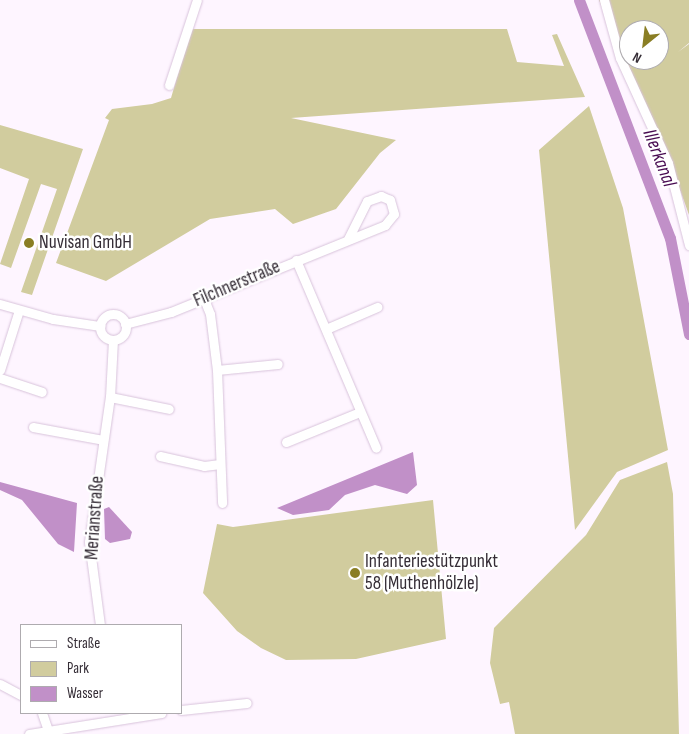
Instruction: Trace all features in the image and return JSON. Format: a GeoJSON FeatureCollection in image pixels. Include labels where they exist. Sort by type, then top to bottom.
{"type":"FeatureCollection","features":[{"type":"Feature","properties":{"kind":"street"},"geometry":{"type":"LineString","coordinates":[[169,85],[196,0]]}},
{"type":"Feature","properties":{"kind":"street"},"geometry":{"type":"LineString","coordinates":[[604,0],[620,58],[668,163],[689,245]]}},
{"type":"Feature","properties":{"kind":"street","name":"Filchnerstraße"},"geometry":{"type":"LineString","coordinates":[[125,324],[162,315],[204,299],[389,222],[394,209],[390,200],[376,196],[367,201],[348,239]]}},
{"type":"Feature","properties":{"kind":"street"},"geometry":{"type":"LineString","coordinates":[[296,260],[376,448]]}},
{"type":"Feature","properties":{"kind":"street"},"geometry":{"type":"LineString","coordinates":[[204,299],[210,314],[217,370],[222,503]]}},
{"type":"Feature","properties":{"kind":"street"},"geometry":{"type":"LineString","coordinates":[[0,304],[53,320],[100,326]]}},
{"type":"Feature","properties":{"kind":"street"},"geometry":{"type":"LineString","coordinates":[[326,329],[377,307]]}},
{"type":"Feature","properties":{"kind":"street"},"geometry":{"type":"LineString","coordinates":[[0,370],[20,310]]}},
{"type":"Feature","properties":{"kind":"street"},"geometry":{"type":"LineString","coordinates":[[111,314],[119,316],[125,324],[124,334],[113,340],[102,334],[100,326],[104,318],[111,314]]}},
{"type":"Feature","properties":{"kind":"street","name":"Merianstraße"},"geometry":{"type":"LineString","coordinates":[[100,624],[89,542],[110,397],[113,340]]}},
{"type":"Feature","properties":{"kind":"street"},"geometry":{"type":"LineString","coordinates":[[217,370],[278,364]]}},
{"type":"Feature","properties":{"kind":"street"},"geometry":{"type":"LineString","coordinates":[[0,378],[42,392]]}},
{"type":"Feature","properties":{"kind":"street"},"geometry":{"type":"LineString","coordinates":[[110,397],[170,409]]}},
{"type":"Feature","properties":{"kind":"street"},"geometry":{"type":"LineString","coordinates":[[286,442],[360,412]]}},
{"type":"Feature","properties":{"kind":"street"},"geometry":{"type":"LineString","coordinates":[[33,427],[103,440]]}},
{"type":"Feature","properties":{"kind":"street"},"geometry":{"type":"LineString","coordinates":[[160,456],[204,466],[220,464]]}},
{"type":"Feature","properties":{"kind":"street"},"geometry":{"type":"LineString","coordinates":[[0,684],[20,694]]}},
{"type":"Feature","properties":{"kind":"street"},"geometry":{"type":"LineString","coordinates":[[182,710],[247,703]]}},
{"type":"Feature","properties":{"kind":"street"},"geometry":{"type":"LineString","coordinates":[[42,714],[48,730]]}},
{"type":"Feature","properties":{"kind":"street"},"geometry":{"type":"LineString","coordinates":[[29,734],[115,716],[146,714]]}},
{"type":"Feature","properties":{"kind":"green space"},"geometry":{"type":"Polygon","coordinates":[[[599,0],[689,0],[689,43],[678,52],[689,44],[689,215],[671,165],[634,80],[627,70],[669,70],[669,20],[619,20],[619,51],[599,0]]]}},
{"type":"Feature","properties":{"kind":"green space"},"geometry":{"type":"Polygon","coordinates":[[[191,29],[507,29],[517,62],[564,66],[552,35],[557,34],[585,97],[291,118],[396,140],[380,153],[336,209],[293,224],[275,209],[210,219],[106,281],[56,263],[109,120],[105,118],[112,109],[152,104],[171,98],[191,29]]]}},
{"type":"Feature","properties":{"kind":"green space"},"geometry":{"type":"Polygon","coordinates":[[[589,106],[623,208],[668,450],[617,472],[575,530],[539,150],[589,106]]]}},
{"type":"Feature","properties":{"kind":"green space"},"geometry":{"type":"Polygon","coordinates":[[[0,125],[83,149],[32,295],[21,292],[57,189],[41,184],[11,268],[0,264],[29,179],[0,168],[0,125]]]}},
{"type":"Feature","properties":{"kind":"green space"},"geometry":{"type":"Polygon","coordinates":[[[667,462],[673,494],[679,734],[515,734],[509,702],[500,704],[490,663],[494,628],[586,535],[620,480],[667,462]]]}},
{"type":"Feature","properties":{"kind":"green space"},"geometry":{"type":"Polygon","coordinates":[[[433,500],[446,639],[356,659],[286,660],[261,648],[237,631],[203,593],[217,524],[233,527],[433,500]]]}},
{"type":"Feature","properties":{"kind":"water"},"geometry":{"type":"Polygon","coordinates":[[[413,452],[417,485],[407,494],[375,485],[345,495],[329,510],[293,515],[277,508],[413,452]]]}},
{"type":"Feature","properties":{"kind":"water"},"geometry":{"type":"Polygon","coordinates":[[[0,482],[77,503],[74,552],[58,544],[22,500],[0,490],[0,482]]]}},
{"type":"Feature","properties":{"kind":"water"},"geometry":{"type":"Polygon","coordinates":[[[109,507],[132,532],[130,539],[110,543],[105,539],[104,509],[109,507]]]}},
{"type":"Feature","properties":{"kind":"waterway","name":"Illerkanal"},"geometry":{"type":"LineString","coordinates":[[579,0],[670,238],[689,334]]}},
{"type":"Feature","properties":{"kind":"place","name":"Nuvisan GmbH"},"geometry":{"type":"Point","coordinates":[29,243]}},
{"type":"Feature","properties":{"kind":"place","name":"Infanteriestützpunkt 58 (Muthenhölzle)"},"geometry":{"type":"Point","coordinates":[355,573]}}]}
